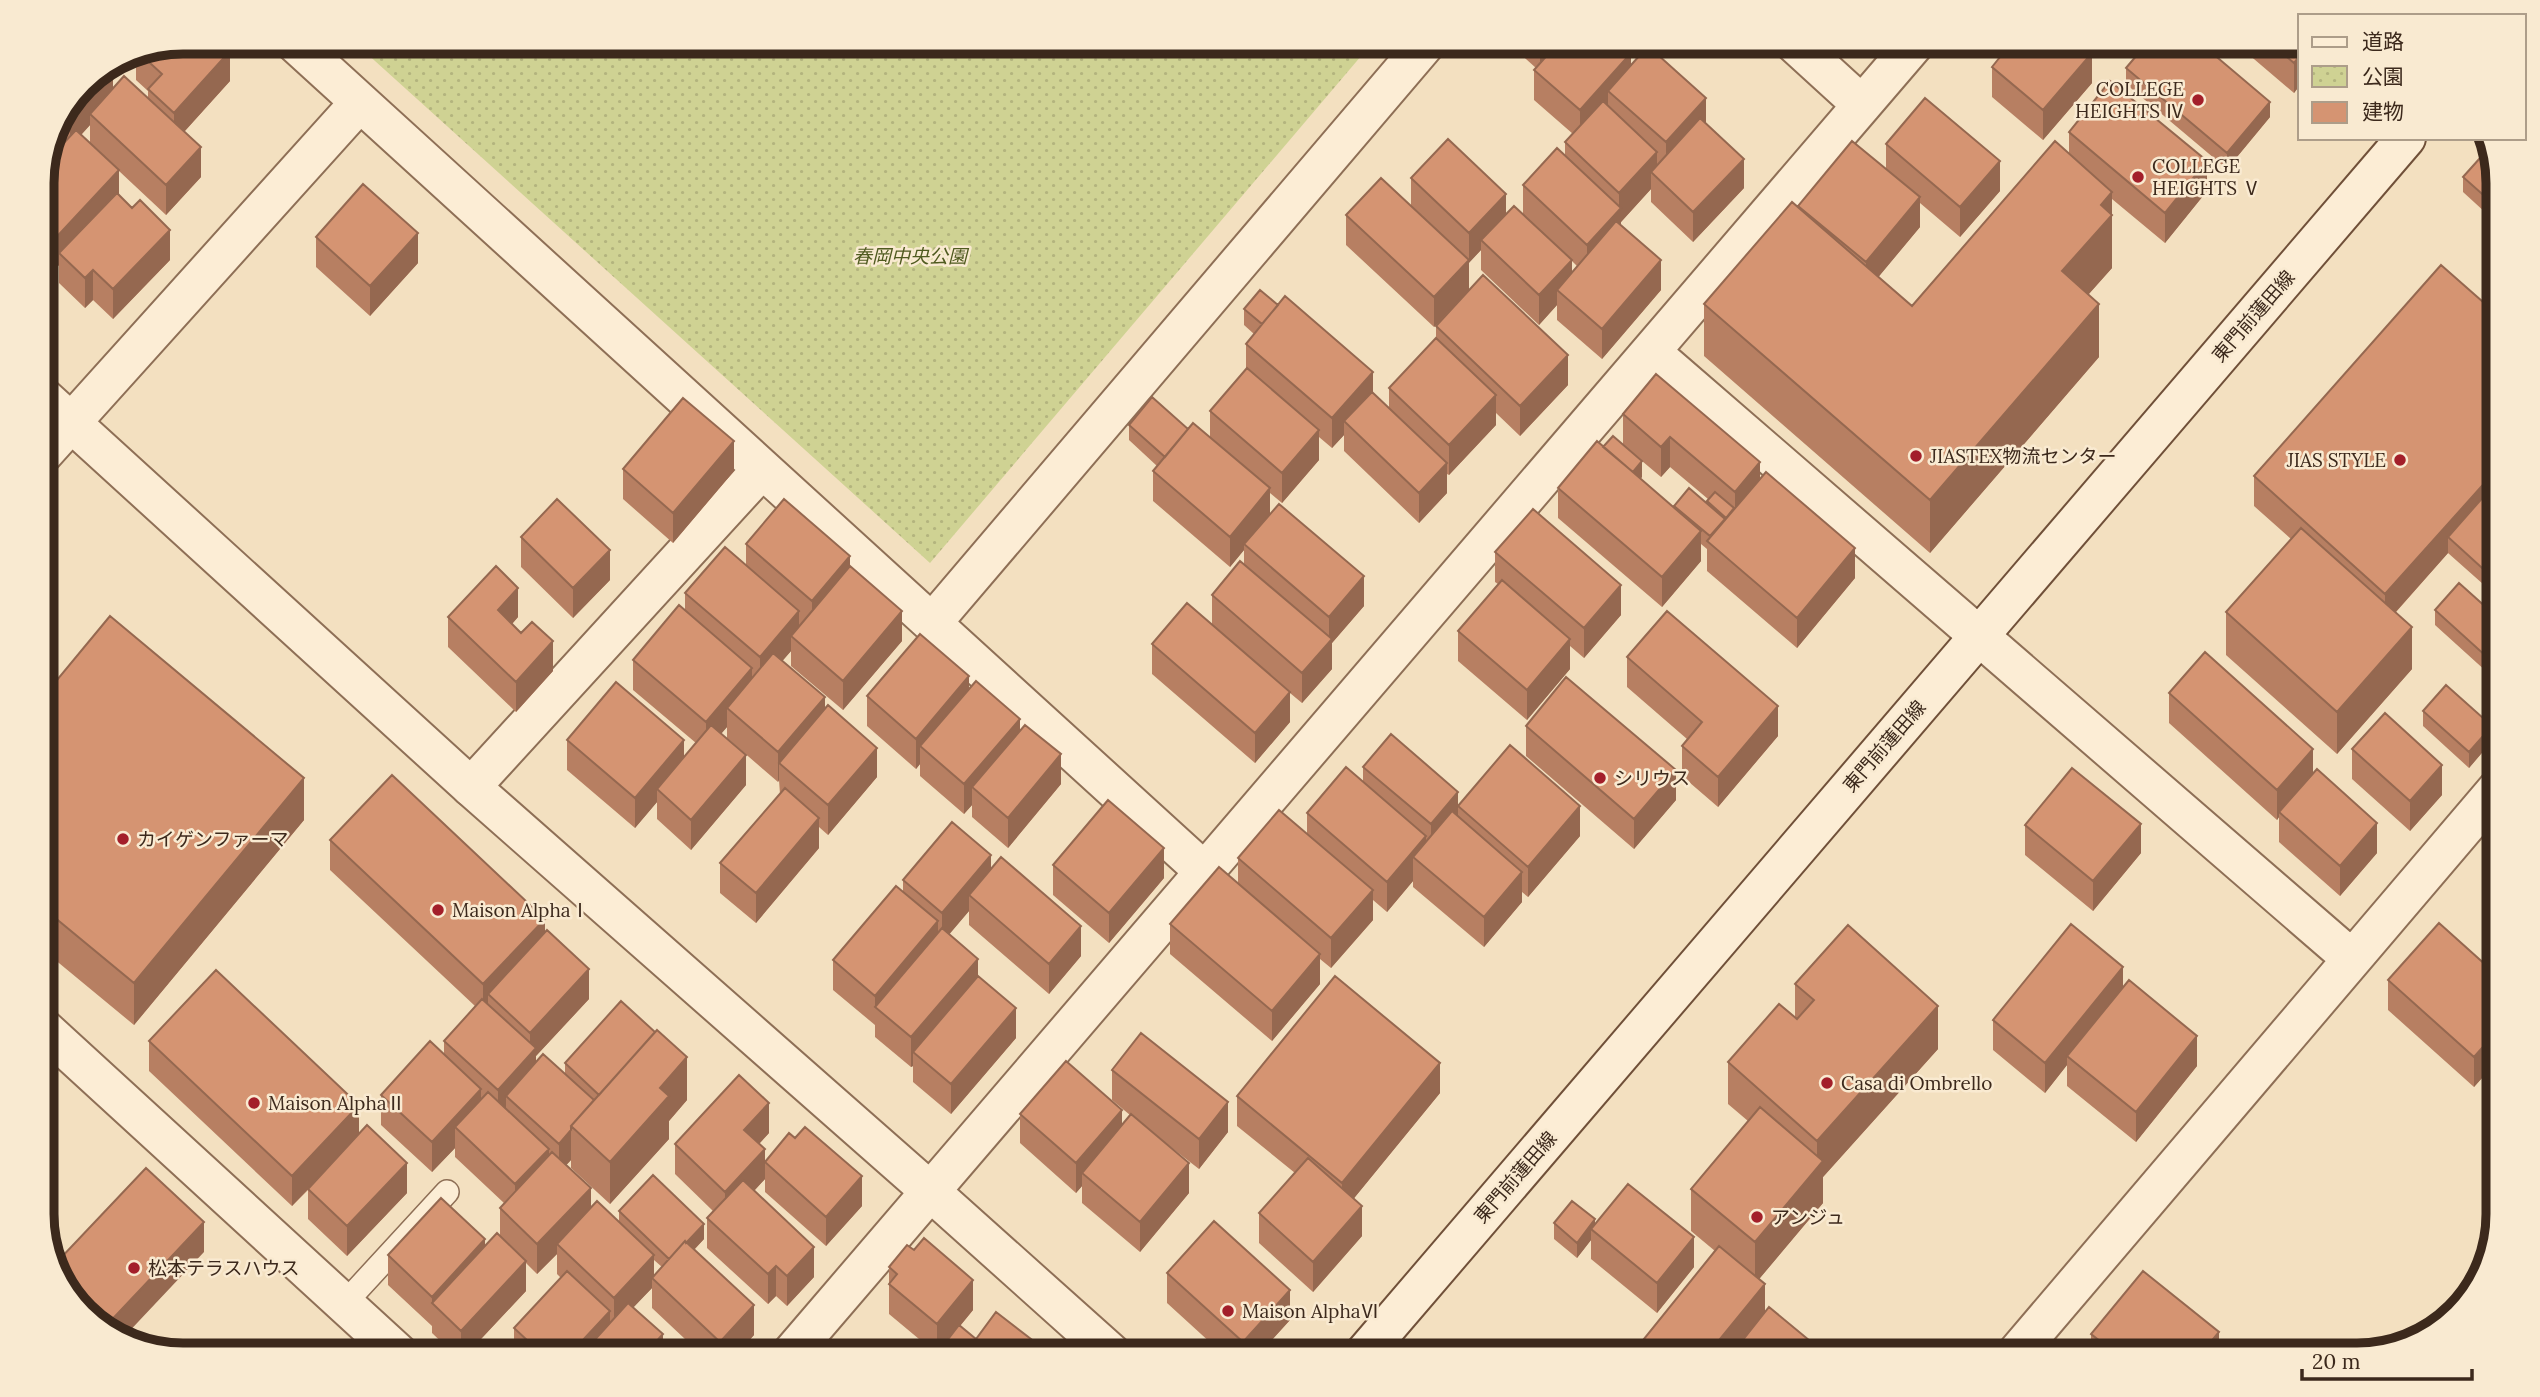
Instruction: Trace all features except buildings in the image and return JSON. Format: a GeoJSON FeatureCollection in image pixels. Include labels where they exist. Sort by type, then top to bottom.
{"type":"FeatureCollection","features":[{"type":"Feature","properties":{"kind":"street"},"geometry":{"type":"LineString","coordinates":[[932,623],[1416,54]]}},
{"type":"Feature","properties":{"kind":"street"},"geometry":{"type":"LineString","coordinates":[[1806,54],[1862,105]]}},
{"type":"Feature","properties":{"kind":"street"},"geometry":{"type":"LineString","coordinates":[[800,1343],[1906,54]]}},
{"type":"Feature","properties":{"kind":"street"},"geometry":{"type":"LineString","coordinates":[[307,55],[1206,873]]}},
{"type":"Feature","properties":{"kind":"street"},"geometry":{"type":"LineString","coordinates":[[55,441],[360,102]]}},
{"type":"Feature","properties":{"kind":"street","name":"東門前蓮田線"},"geometry":{"type":"LineString","coordinates":[[1373,1343],[2404,140]]}},
{"type":"Feature","properties":{"kind":"street"},"geometry":{"type":"LineString","coordinates":[[1651,352],[2352,959]]}},
{"type":"Feature","properties":{"kind":"street"},"geometry":{"type":"LineString","coordinates":[[55,407],[471,787],[932,1192],[1099,1343]]}},
{"type":"Feature","properties":{"kind":"street"},"geometry":{"type":"LineString","coordinates":[[471,787],[762,469]]}},
{"type":"Feature","properties":{"kind":"street"},"geometry":{"type":"LineString","coordinates":[[2025,1343],[2486,803]]}},
{"type":"Feature","properties":{"kind":"street"},"geometry":{"type":"LineString","coordinates":[[55,1039],[387,1343]]}},
{"type":"Feature","properties":{"kind":"lane"},"geometry":{"type":"LineString","coordinates":[[344,1304],[447,1192]]}},
{"type":"Feature","properties":{"kind":"green space","name":"春岡中央公園"},"geometry":{"type":"Polygon","coordinates":[[[1362,54],[930,563],[368,55],[1362,54]]]}},
{"type":"Feature","properties":{"kind":"place","name":"COLLEGE HEIGHTS Ⅳ"},"geometry":{"type":"Point","coordinates":[2198,100]}},
{"type":"Feature","properties":{"kind":"place","name":"COLLEGE HEIGHTS Ⅴ"},"geometry":{"type":"Point","coordinates":[2138,177]}},
{"type":"Feature","properties":{"kind":"place","name":"JIASTEX物流センター"},"geometry":{"type":"Point","coordinates":[1916,456]}},
{"type":"Feature","properties":{"kind":"place","name":"JIAS STYLE"},"geometry":{"type":"Point","coordinates":[2400,460]}},
{"type":"Feature","properties":{"kind":"place","name":"シリウス"},"geometry":{"type":"Point","coordinates":[1600,778]}},
{"type":"Feature","properties":{"kind":"place","name":"カイゲンファーマ"},"geometry":{"type":"Point","coordinates":[123,839]}},
{"type":"Feature","properties":{"kind":"place","name":"Maison AlphaⅠ"},"geometry":{"type":"Point","coordinates":[438,910]}},
{"type":"Feature","properties":{"kind":"place","name":"Casa di Ombrello"},"geometry":{"type":"Point","coordinates":[1827,1083]}},
{"type":"Feature","properties":{"kind":"place","name":"Maison AlphaⅡ"},"geometry":{"type":"Point","coordinates":[254,1103]}},
{"type":"Feature","properties":{"kind":"place","name":"アンジュ"},"geometry":{"type":"Point","coordinates":[1757,1217]}},
{"type":"Feature","properties":{"kind":"place","name":"松本テラスハウス"},"geometry":{"type":"Point","coordinates":[134,1268]}},
{"type":"Feature","properties":{"kind":"place","name":"Maison AlphaⅥ"},"geometry":{"type":"Point","coordinates":[1228,1311]}}]}
